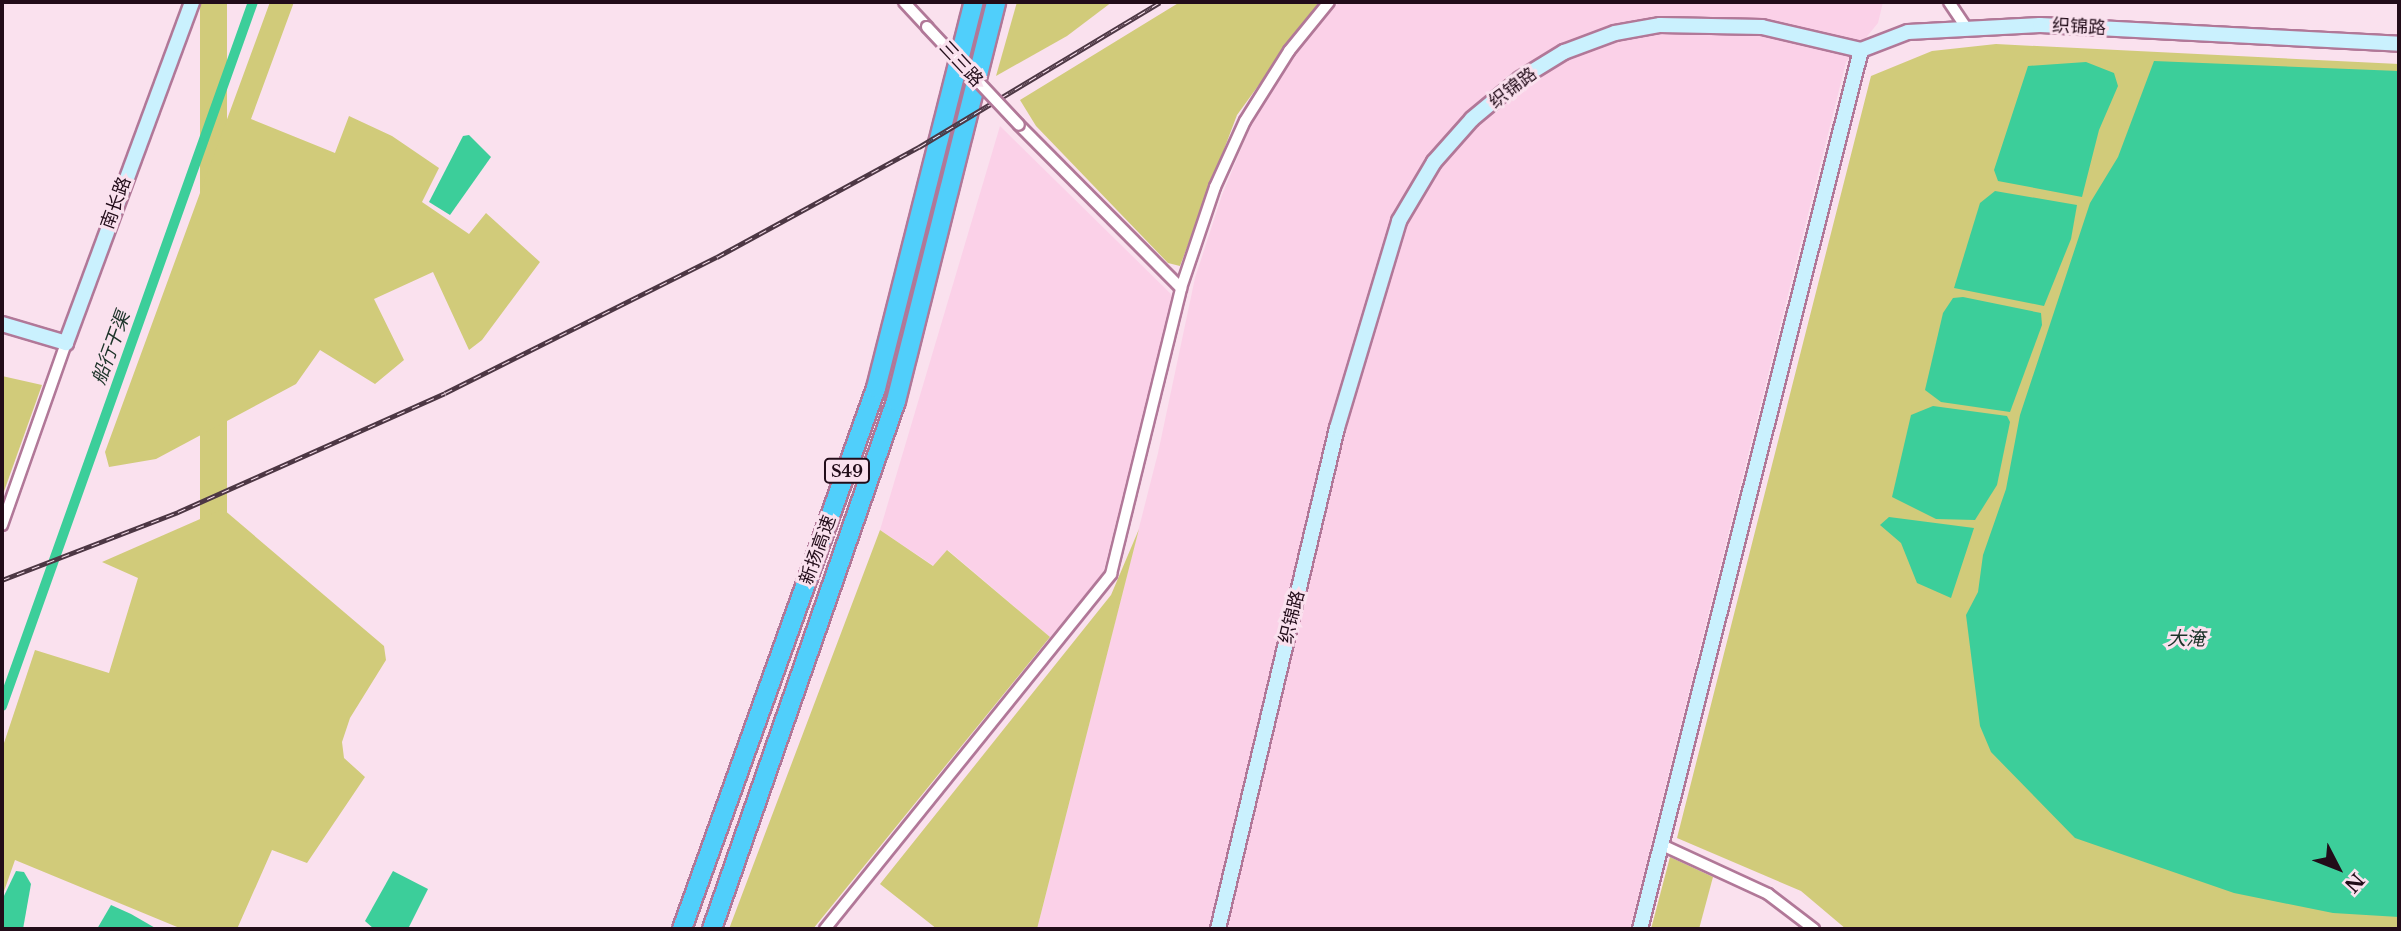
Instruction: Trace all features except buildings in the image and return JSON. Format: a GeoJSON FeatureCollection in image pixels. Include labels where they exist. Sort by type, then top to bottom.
{"type":"FeatureCollection","features":[{"type":"Feature","properties":{"kind":"highway","name":"新扬高速"},"geometry":{"type":"LineString","coordinates":[[682,929],[876,388],[974,2]]}},
{"type":"Feature","properties":{"kind":"highway","name":"新扬高速"},"geometry":{"type":"LineString","coordinates":[[712,929],[897,401],[996,2]]}},
{"type":"Feature","properties":{"kind":"street","name":"南长路"},"geometry":{"type":"LineString","coordinates":[[66,343],[192,2]]}},
{"type":"Feature","properties":{"kind":"street","name":"三三路"},"geometry":{"type":"LineString","coordinates":[[904,2],[1019,125],[1181,288]]}},
{"type":"Feature","properties":{"kind":"street"},"geometry":{"type":"LineString","coordinates":[[825,929],[1102,589],[1111,574],[1181,288],[1245,121],[1289,51],[1329,2]]}},
{"type":"Feature","properties":{"kind":"street"},"geometry":{"type":"LineString","coordinates":[[1949,2],[1967,29]]}},
{"type":"Feature","properties":{"kind":"street","name":"织锦路"},"geometry":{"type":"LineString","coordinates":[[1218,929],[1365,320],[1399,220],[1434,162],[1472,119],[1520,79],[1564,52],[1615,33],[1660,25],[1723,24],[1762,27],[1861,50],[1908,32],[2040,25],[2399,44]]}},
{"type":"Feature","properties":{"kind":"street"},"geometry":{"type":"LineString","coordinates":[[1640,929],[1861,50]]}},
{"type":"Feature","properties":{"kind":"street"},"geometry":{"type":"LineString","coordinates":[[2,324],[66,343],[2,525]]}},
{"type":"Feature","properties":{"kind":"street"},"geometry":{"type":"LineString","coordinates":[[1662,845],[1768,894],[1814,929]]}},
{"type":"Feature","properties":{"kind":"shaded area"},"geometry":{"type":"Polygon","coordinates":[[[200,2],[227,2],[227,555],[200,555],[200,2]]]}},
{"type":"Feature","properties":{"kind":"shaded area"},"geometry":{"type":"Polygon","coordinates":[[[270,2],[294,2],[251,119],[335,153],[349,116],[392,136],[439,168],[422,202],[469,234],[486,213],[540,262],[482,340],[469,350],[433,272],[374,299],[404,360],[375,384],[320,350],[296,384],[156,459],[109,467],[105,452],[270,2]]]}},
{"type":"Feature","properties":{"kind":"shaded area"},"geometry":{"type":"Polygon","coordinates":[[[1017,2],[1112,2],[1067,36],[996,76],[1017,2]]]}},
{"type":"Feature","properties":{"kind":"shaded area"},"geometry":{"type":"Polygon","coordinates":[[[1180,2],[1319,2],[1237,115],[1180,266],[1168,263],[1036,126],[1020,100],[1180,2]]]}},
{"type":"Feature","properties":{"kind":"shaded area"},"geometry":{"type":"Polygon","coordinates":[[[1339,2],[1883,2],[1878,23],[1846,62],[1630,929],[1037,929],[1158,453],[1195,278],[1222,195],[1255,115],[1286,64],[1339,2]]]}},
{"type":"Feature","properties":{"kind":"shaded area"},"geometry":{"type":"Polygon","coordinates":[[[1996,44],[2399,64],[2399,929],[1846,929],[1801,891],[1677,838],[1871,76],[1932,51],[1996,44]]]}},
{"type":"Feature","properties":{"kind":"shaded area"},"geometry":{"type":"Polygon","coordinates":[[[1000,126],[1173,296],[1103,574],[1050,637],[948,550],[934,566],[880,530],[1000,126]]]}},
{"type":"Feature","properties":{"kind":"shaded area"},"geometry":{"type":"Polygon","coordinates":[[[2,376],[42,385],[2,497],[2,376]]]}},
{"type":"Feature","properties":{"kind":"shaded area"},"geometry":{"type":"Polygon","coordinates":[[[223,509],[384,646],[386,660],[350,718],[342,742],[344,758],[365,777],[307,863],[272,850],[237,929],[182,929],[15,860],[2,897],[2,749],[35,650],[109,673],[138,578],[102,562],[223,509]]]}},
{"type":"Feature","properties":{"kind":"shaded area"},"geometry":{"type":"Polygon","coordinates":[[[1139,529],[1037,929],[937,929],[880,884],[1111,595],[1139,529]]]}},
{"type":"Feature","properties":{"kind":"shaded area"},"geometry":{"type":"Polygon","coordinates":[[[880,530],[933,566],[947,550],[1050,637],[813,929],[729,929],[880,530]]]}},
{"type":"Feature","properties":{"kind":"shaded area"},"geometry":{"type":"Polygon","coordinates":[[[1670,857],[1713,877],[1699,929],[1651,929],[1670,857]]]}},
{"type":"Feature","properties":{"kind":"water","name":"大淹"},"geometry":{"type":"Polygon","coordinates":[[[2154,61],[2399,71],[2399,917],[2333,913],[2234,893],[2075,838],[1991,752],[1980,726],[1966,615],[1978,592],[1983,555],[2006,489],[2020,415],[2090,203],[2118,157],[2154,61]]]}},
{"type":"Feature","properties":{"kind":"water"},"geometry":{"type":"Polygon","coordinates":[[[2086,62],[2114,73],[2118,86],[2099,130],[2082,197],[1998,181],[1994,170],[2028,66],[2086,62]]]}},
{"type":"Feature","properties":{"kind":"water"},"geometry":{"type":"Polygon","coordinates":[[[469,135],[491,157],[450,215],[429,202],[463,136],[469,135]]]}},
{"type":"Feature","properties":{"kind":"water"},"geometry":{"type":"Polygon","coordinates":[[[1995,191],[2077,205],[2071,239],[2044,306],[1954,288],[1980,203],[1995,191]]]}},
{"type":"Feature","properties":{"kind":"water"},"geometry":{"type":"Polygon","coordinates":[[[1963,297],[2041,313],[2042,325],[2010,412],[1941,402],[1925,390],[1943,313],[1953,298],[1963,297]]]}},
{"type":"Feature","properties":{"kind":"water"},"geometry":{"type":"Polygon","coordinates":[[[1933,406],[2007,416],[2010,422],[1997,485],[1975,520],[1936,519],[1892,497],[1911,415],[1933,406]]]}},
{"type":"Feature","properties":{"kind":"water"},"geometry":{"type":"Polygon","coordinates":[[[1889,517],[1974,528],[1951,598],[1917,583],[1901,543],[1880,525],[1889,517]]]}},
{"type":"Feature","properties":{"kind":"water"},"geometry":{"type":"Polygon","coordinates":[[[16,871],[24,872],[31,884],[23,929],[2,929],[2,900],[16,871]]]}},
{"type":"Feature","properties":{"kind":"water"},"geometry":{"type":"Polygon","coordinates":[[[393,871],[428,889],[408,929],[374,929],[365,921],[393,871]]]}},
{"type":"Feature","properties":{"kind":"water"},"geometry":{"type":"Polygon","coordinates":[[[111,905],[131,914],[157,929],[97,929],[111,905]]]}},
{"type":"Feature","properties":{"kind":"waterway","name":"船行干渠"},"geometry":{"type":"LineString","coordinates":[[2,706],[253,2]]}},
{"type":"Feature","properties":{"kind":"railway"},"geometry":{"type":"LineString","coordinates":[[2,580],[178,512],[445,393],[717,257],[919,147],[1160,2]]}}]}
